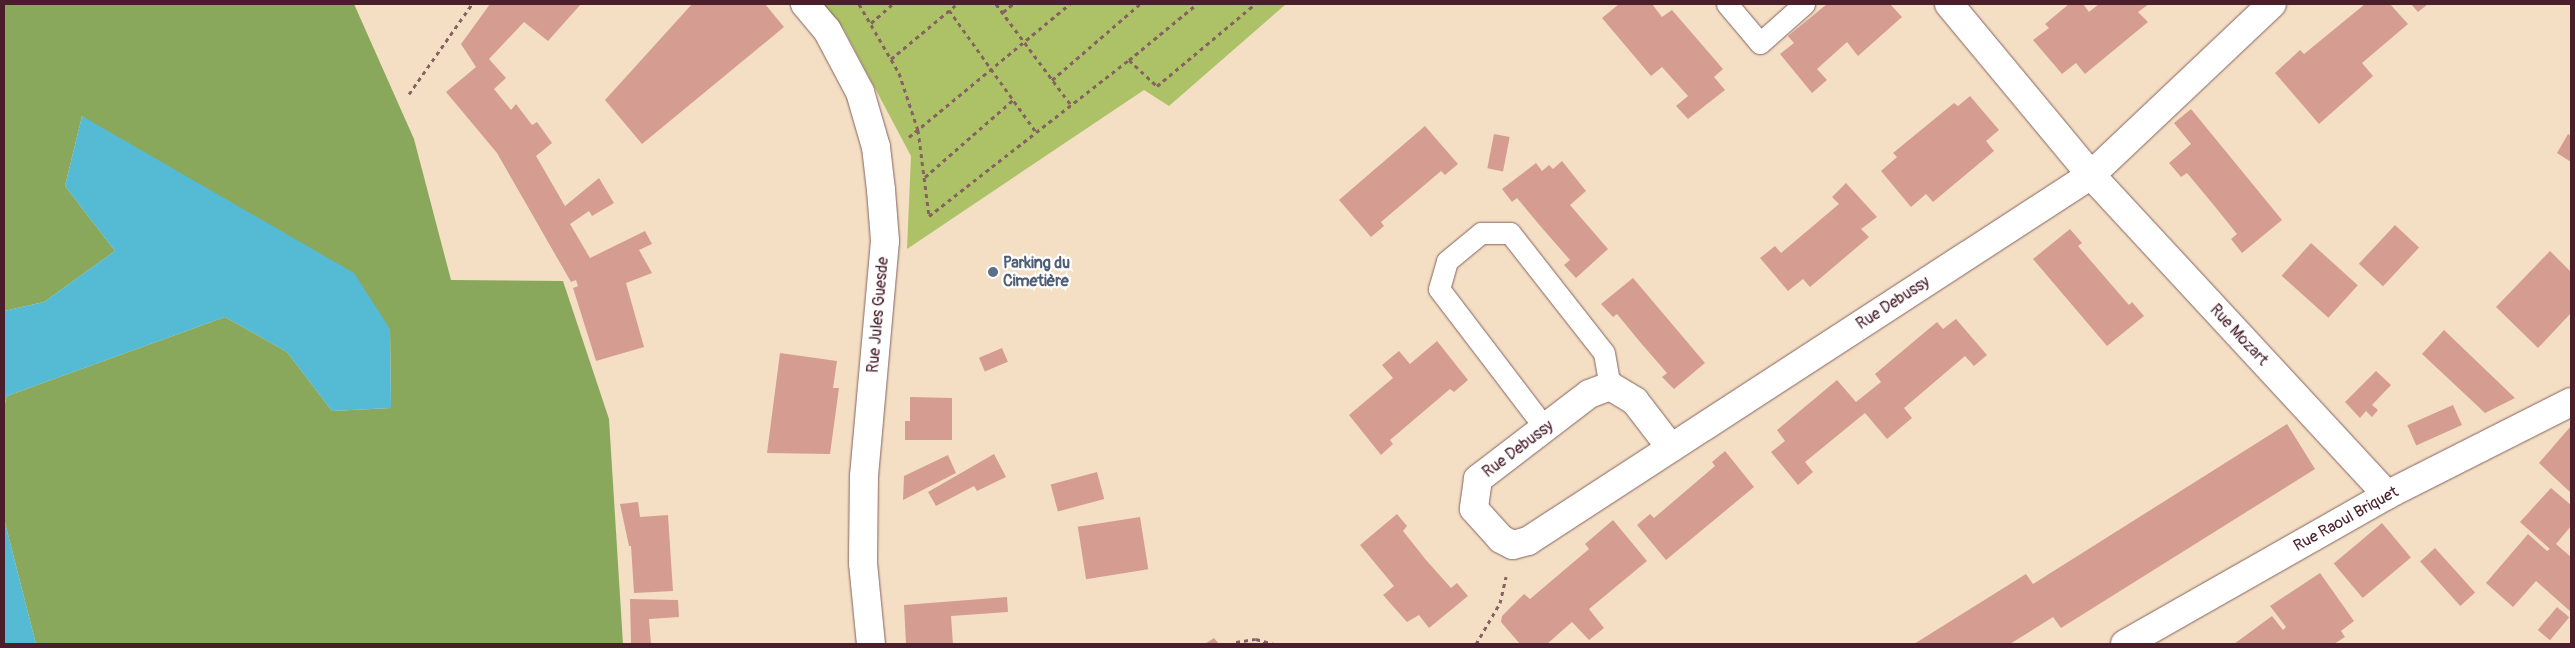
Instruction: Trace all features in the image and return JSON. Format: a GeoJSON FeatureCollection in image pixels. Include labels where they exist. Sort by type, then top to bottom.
{"type":"FeatureCollection","features":[{"type":"Feature","properties":{"kind":"street","name":"Rue Jules Guesde"},"geometry":{"type":"LineString","coordinates":[[805,4],[827,30],[860,92],[876,147],[884,241],[864,476],[863,563],[871,644]]}},
{"type":"Feature","properties":{"kind":"street","name":"Rue Mozart"},"geometry":{"type":"LineString","coordinates":[[1949,4],[2091,175],[2387,495]]}},
{"type":"Feature","properties":{"kind":"street"},"geometry":{"type":"LineString","coordinates":[[2091,175],[2272,4]]}},
{"type":"Feature","properties":{"kind":"street","name":"Rue Debussy"},"geometry":{"type":"LineString","coordinates":[[1610,386],[1589,394],[1478,479],[1474,509],[1501,539],[1513,546],[1528,541],[2091,175]]}},
{"type":"Feature","properties":{"kind":"street"},"geometry":{"type":"LineString","coordinates":[[1610,386],[1635,401],[1670,448]]}},
{"type":"Feature","properties":{"kind":"street","name":"Rue Raoul Briquet"},"geometry":{"type":"LineString","coordinates":[[2125,644],[2387,495],[2571,402]]}},
{"type":"Feature","properties":{"kind":"lane"},"geometry":{"type":"LineString","coordinates":[[1726,4],[1760,43],[1804,4]]}},
{"type":"Feature","properties":{"kind":"lane"},"geometry":{"type":"LineString","coordinates":[[1545,428],[1439,289],[1446,261],[1481,233],[1510,233],[1604,353],[1610,386]]}},
{"type":"Feature","properties":{"kind":"path"},"geometry":{"type":"LineString","coordinates":[[409,94],[472,4]]}},
{"type":"Feature","properties":{"kind":"path"},"geometry":{"type":"LineString","coordinates":[[859,4],[899,73],[918,130],[928,216],[1129,60],[1197,4]]}},
{"type":"Feature","properties":{"kind":"path"},"geometry":{"type":"LineString","coordinates":[[871,22],[893,4]]}},
{"type":"Feature","properties":{"kind":"path"},"geometry":{"type":"LineString","coordinates":[[891,59],[957,4]]}},
{"type":"Feature","properties":{"kind":"path"},"geometry":{"type":"LineString","coordinates":[[996,4],[1071,105]]}},
{"type":"Feature","properties":{"kind":"path"},"geometry":{"type":"LineString","coordinates":[[1003,12],[1013,4]]}},
{"type":"Feature","properties":{"kind":"path"},"geometry":{"type":"LineString","coordinates":[[876,147],[904,142],[1070,4]]}},
{"type":"Feature","properties":{"kind":"path"},"geometry":{"type":"LineString","coordinates":[[1052,80],[1140,4]]}},
{"type":"Feature","properties":{"kind":"path"},"geometry":{"type":"LineString","coordinates":[[1129,60],[1156,86],[1255,4]]}},
{"type":"Feature","properties":{"kind":"path"},"geometry":{"type":"LineString","coordinates":[[949,10],[1036,132]]}},
{"type":"Feature","properties":{"kind":"path"},"geometry":{"type":"LineString","coordinates":[[924,177],[1013,100]]}},
{"type":"Feature","properties":{"kind":"path"},"geometry":{"type":"LineString","coordinates":[[1476,644],[1500,603],[1513,546]]}},
{"type":"Feature","properties":{"kind":"path"},"geometry":{"type":"LineString","coordinates":[[1236,642],[1256,638],[1274,644]]}},
{"type":"Feature","properties":{"kind":"green space"},"geometry":{"type":"Polygon","coordinates":[[[4,4],[354,4],[414,139],[451,280],[563,281],[609,419],[623,644],[36,644],[4,519],[4,407],[7,396],[225,317],[287,352],[332,411],[391,408],[390,329],[82,116],[65,186],[115,251],[44,302],[4,311],[4,4]]]}},
{"type":"Feature","properties":{"kind":"green space"},"geometry":{"type":"Polygon","coordinates":[[[822,4],[1286,4],[1169,106],[1144,90],[907,249],[911,156],[843,28],[822,4]]]}},
{"type":"Feature","properties":{"kind":"water"},"geometry":{"type":"Polygon","coordinates":[[[82,116],[354,273],[390,329],[391,408],[332,411],[287,352],[225,317],[7,396],[4,407],[4,311],[44,302],[115,251],[65,186],[82,116]]]}},
{"type":"Feature","properties":{"kind":"water"},"geometry":{"type":"Polygon","coordinates":[[[4,519],[36,644],[4,644],[4,519]]]}},
{"type":"Feature","properties":{"kind":"building"},"geometry":{"type":"Polygon","coordinates":[[[490,4],[581,4],[548,41],[524,22],[489,59],[506,78],[494,89],[511,110],[516,104],[532,125],[537,122],[552,143],[536,156],[565,206],[599,178],[614,203],[592,216],[589,211],[570,224],[590,258],[645,231],[652,244],[639,250],[652,273],[626,283],[644,347],[596,361],[573,288],[578,286],[576,280],[571,282],[497,153],[446,92],[476,67],[461,44],[490,4]]]}},
{"type":"Feature","properties":{"kind":"building"},"geometry":{"type":"Polygon","coordinates":[[[692,4],[765,4],[784,27],[642,144],[605,100],[692,4]]]}},
{"type":"Feature","properties":{"kind":"building"},"geometry":{"type":"Polygon","coordinates":[[[1619,4],[1652,4],[1662,17],[1672,10],[1723,69],[1714,77],[1725,90],[1688,119],[1676,106],[1688,96],[1662,67],[1651,76],[1602,18],[1619,4]]]}},
{"type":"Feature","properties":{"kind":"building"},"geometry":{"type":"Polygon","coordinates":[[[1827,4],[1890,4],[1902,17],[1858,56],[1847,42],[1817,69],[1827,80],[1812,93],[1780,54],[1794,43],[1788,36],[1827,4]]]}},
{"type":"Feature","properties":{"kind":"building"},"geometry":{"type":"Polygon","coordinates":[[[2069,4],[2083,4],[2089,12],[2099,4],[2149,4],[2138,12],[2148,22],[2085,74],[2076,63],[2062,74],[2033,40],[2049,28],[2045,24],[2069,4]]]}},
{"type":"Feature","properties":{"kind":"building"},"geometry":{"type":"Polygon","coordinates":[[[2365,4],[2390,4],[2408,24],[2362,63],[2373,76],[2319,124],[2275,73],[2300,50],[2304,54],[2365,4]]]}},
{"type":"Feature","properties":{"kind":"building"},"geometry":{"type":"Polygon","coordinates":[[[2411,4],[2428,4],[2418,12],[2411,4]]]}},
{"type":"Feature","properties":{"kind":"building"},"geometry":{"type":"Polygon","coordinates":[[[1970,96],[1999,130],[1986,141],[1994,151],[1933,202],[1926,194],[1911,207],[1881,171],[1897,157],[1893,153],[1954,103],[1958,106],[1970,96]]]}},
{"type":"Feature","properties":{"kind":"building"},"geometry":{"type":"Polygon","coordinates":[[[2191,109],[2282,220],[2242,253],[2231,239],[2237,234],[2212,203],[2187,173],[2181,177],[2169,163],[2191,144],[2174,123],[2191,109]]]}},
{"type":"Feature","properties":{"kind":"building"},"geometry":{"type":"Polygon","coordinates":[[[1425,126],[1458,164],[1445,175],[1441,171],[1381,222],[1384,226],[1371,237],[1339,200],[1425,126]]]}},
{"type":"Feature","properties":{"kind":"building"},"geometry":{"type":"Polygon","coordinates":[[[1494,134],[1510,137],[1503,171],[1487,168],[1494,134]]]}},
{"type":"Feature","properties":{"kind":"building"},"geometry":{"type":"Polygon","coordinates":[[[2568,134],[2571,136],[2571,162],[2557,153],[2568,134]]]}},
{"type":"Feature","properties":{"kind":"building"},"geometry":{"type":"Polygon","coordinates":[[[1562,161],[1586,191],[1570,205],[1608,249],[1576,278],[1564,265],[1570,260],[1517,198],[1512,202],[1502,189],[1536,163],[1542,171],[1549,165],[1553,169],[1562,161]]]}},
{"type":"Feature","properties":{"kind":"building"},"geometry":{"type":"Polygon","coordinates":[[[1846,183],[1877,217],[1861,229],[1869,237],[1810,287],[1803,279],[1788,291],[1760,258],[1775,246],[1781,253],[1839,204],[1832,197],[1846,183]]]}},
{"type":"Feature","properties":{"kind":"building"},"geometry":{"type":"Polygon","coordinates":[[[2395,225],[2419,248],[2383,286],[2359,264],[2395,225]]]}},
{"type":"Feature","properties":{"kind":"building"},"geometry":{"type":"Polygon","coordinates":[[[2070,229],[2082,243],[2078,246],[2129,305],[2132,302],[2144,316],[2107,346],[2033,259],[2070,229]]]}},
{"type":"Feature","properties":{"kind":"building"},"geometry":{"type":"Polygon","coordinates":[[[2311,243],[2358,285],[2328,318],[2282,276],[2311,243]]]}},
{"type":"Feature","properties":{"kind":"building"},"geometry":{"type":"Polygon","coordinates":[[[2550,251],[2571,272],[2571,313],[2538,348],[2496,307],[2550,251]]]}},
{"type":"Feature","properties":{"kind":"building"},"geometry":{"type":"Polygon","coordinates":[[[1633,278],[1705,363],[1674,389],[1662,377],[1667,373],[1617,314],[1613,317],[1601,304],[1633,278]]]}},
{"type":"Feature","properties":{"kind":"building"},"geometry":{"type":"Polygon","coordinates":[[[1956,319],[1987,355],[1974,366],[1965,356],[1904,408],[1912,418],[1887,439],[1865,413],[1805,462],[1813,472],[1798,485],[1771,452],[1785,441],[1777,430],[1837,380],[1856,402],[1881,382],[1875,374],[1937,322],[1943,329],[1956,319]]]}},
{"type":"Feature","properties":{"kind":"building"},"geometry":{"type":"Polygon","coordinates":[[[2444,330],[2515,398],[2485,413],[2422,354],[2444,330]]]}},
{"type":"Feature","properties":{"kind":"building"},"geometry":{"type":"Polygon","coordinates":[[[1437,341],[1468,380],[1454,392],[1450,389],[1390,440],[1393,444],[1381,455],[1349,415],[1393,378],[1382,365],[1399,351],[1410,364],[1437,341]]]}},
{"type":"Feature","properties":{"kind":"building"},"geometry":{"type":"Polygon","coordinates":[[[1002,348],[1008,362],[985,372],[979,358],[1002,348]]]}},
{"type":"Feature","properties":{"kind":"building"},"geometry":{"type":"Polygon","coordinates":[[[780,353],[837,361],[833,388],[839,388],[830,454],[767,453],[780,353]]]}},
{"type":"Feature","properties":{"kind":"building"},"geometry":{"type":"Polygon","coordinates":[[[2376,371],[2391,385],[2372,405],[2378,410],[2372,417],[2366,411],[2360,418],[2345,402],[2376,371]]]}},
{"type":"Feature","properties":{"kind":"building"},"geometry":{"type":"Polygon","coordinates":[[[910,397],[952,398],[952,440],[905,440],[905,421],[910,421],[910,397]]]}},
{"type":"Feature","properties":{"kind":"building"},"geometry":{"type":"Polygon","coordinates":[[[2453,405],[2462,425],[2416,445],[2407,425],[2453,405]]]}},
{"type":"Feature","properties":{"kind":"building"},"geometry":{"type":"Polygon","coordinates":[[[2287,424],[2315,469],[2061,628],[2053,617],[2010,644],[1914,644],[2026,574],[2033,584],[2287,424]]]}},
{"type":"Feature","properties":{"kind":"building"},"geometry":{"type":"Polygon","coordinates":[[[2571,426],[2571,493],[2539,463],[2571,426]]]}},
{"type":"Feature","properties":{"kind":"building"},"geometry":{"type":"Polygon","coordinates":[[[1725,451],[1754,487],[1666,560],[1637,525],[1650,514],[1654,518],[1715,466],[1712,462],[1725,451]]]}},
{"type":"Feature","properties":{"kind":"building"},"geometry":{"type":"Polygon","coordinates":[[[994,454],[1006,477],[977,491],[974,486],[936,506],[928,492],[994,454]]]}},
{"type":"Feature","properties":{"kind":"building"},"geometry":{"type":"Polygon","coordinates":[[[948,455],[956,473],[903,500],[904,476],[948,455]]]}},
{"type":"Feature","properties":{"kind":"building"},"geometry":{"type":"Polygon","coordinates":[[[1097,472],[1104,499],[1058,511],[1051,484],[1097,472]]]}},
{"type":"Feature","properties":{"kind":"building"},"geometry":{"type":"Polygon","coordinates":[[[2551,488],[2571,505],[2571,526],[2556,544],[2571,557],[2571,612],[2536,581],[2513,607],[2486,583],[2528,534],[2547,551],[2550,549],[2520,522],[2551,488]]]}},
{"type":"Feature","properties":{"kind":"building"},"geometry":{"type":"Polygon","coordinates":[[[638,502],[640,517],[668,515],[673,591],[634,593],[631,546],[629,546],[620,504],[638,502]]]}},
{"type":"Feature","properties":{"kind":"building"},"geometry":{"type":"Polygon","coordinates":[[[1397,514],[1407,526],[1403,531],[1426,560],[1451,588],[1457,583],[1468,596],[1429,628],[1419,615],[1407,622],[1383,595],[1394,586],[1360,545],[1397,514]]]}},
{"type":"Feature","properties":{"kind":"building"},"geometry":{"type":"Polygon","coordinates":[[[1140,517],[1148,569],[1086,579],[1078,527],[1140,517]]]}},
{"type":"Feature","properties":{"kind":"building"},"geometry":{"type":"Polygon","coordinates":[[[1613,520],[1647,561],[1589,609],[1604,628],[1589,640],[1572,622],[1547,644],[1520,644],[1501,622],[1502,616],[1524,594],[1530,599],[1589,549],[1585,544],[1613,520]]]}},
{"type":"Feature","properties":{"kind":"building"},"geometry":{"type":"Polygon","coordinates":[[[2382,523],[2411,557],[2363,598],[2334,563],[2382,523]]]}},
{"type":"Feature","properties":{"kind":"building"},"geometry":{"type":"Polygon","coordinates":[[[2435,548],[2475,593],[2460,606],[2420,561],[2435,548]]]}},
{"type":"Feature","properties":{"kind":"building"},"geometry":{"type":"Polygon","coordinates":[[[2320,573],[2354,621],[2341,631],[2345,637],[2334,644],[2234,644],[2272,616],[2283,630],[2286,627],[2270,606],[2320,573]]]}},
{"type":"Feature","properties":{"kind":"building"},"geometry":{"type":"Polygon","coordinates":[[[1007,597],[1008,612],[951,616],[953,644],[906,644],[904,605],[1007,597]]]}},
{"type":"Feature","properties":{"kind":"building"},"geometry":{"type":"Polygon","coordinates":[[[630,599],[678,600],[679,617],[649,619],[651,644],[631,644],[630,599]]]}},
{"type":"Feature","properties":{"kind":"building"},"geometry":{"type":"Polygon","coordinates":[[[2557,607],[2569,617],[2550,640],[2538,630],[2557,607]]]}},
{"type":"Feature","properties":{"kind":"building"},"geometry":{"type":"Polygon","coordinates":[[[1214,638],[1219,644],[1204,644],[1208,642],[1214,638]]]}},
{"type":"Feature","properties":{"kind":"place","name":"Parking du Cimetière"},"geometry":{"type":"Point","coordinates":[993,272]}}]}
